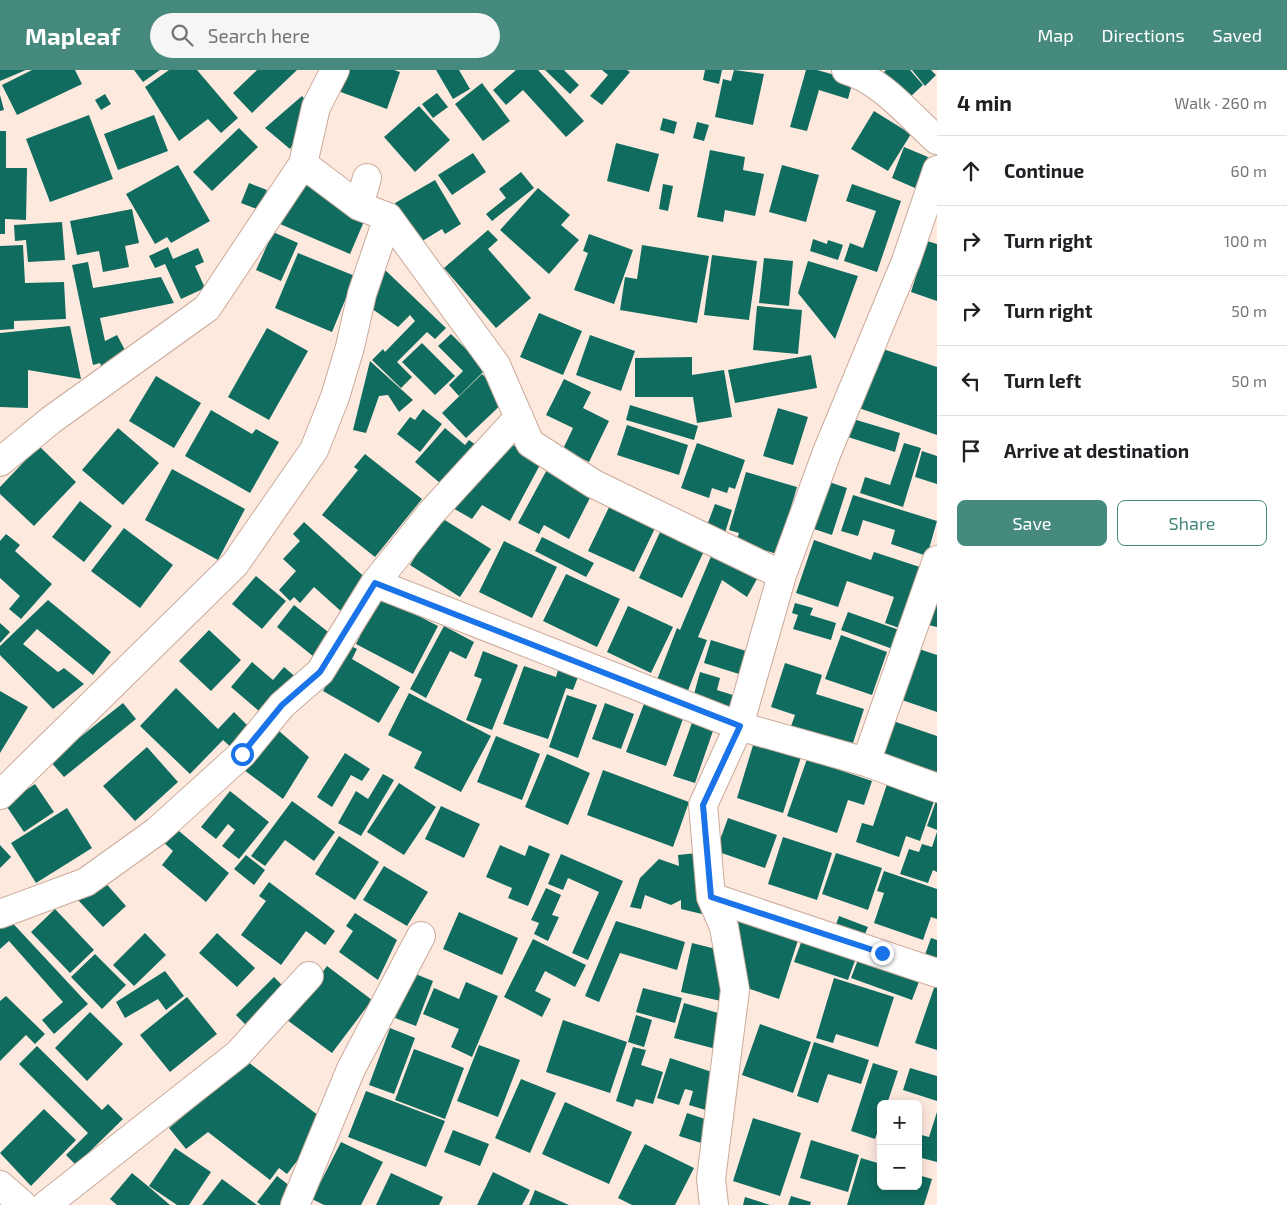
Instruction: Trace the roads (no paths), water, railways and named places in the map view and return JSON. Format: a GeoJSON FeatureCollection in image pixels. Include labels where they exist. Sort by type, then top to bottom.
{"type":"FeatureCollection","features":[{"type":"Feature","properties":{"kind":"street"},"geometry":{"type":"LineString","coordinates":[[0,462],[51,420],[207,308],[303,164],[316,107],[335,70]]}},
{"type":"Feature","properties":{"kind":"street"},"geometry":{"type":"LineString","coordinates":[[846,70],[857,73],[886,94],[937,140]]}},
{"type":"Feature","properties":{"kind":"street"},"geometry":{"type":"LineString","coordinates":[[303,164],[359,206],[388,217],[496,365],[530,443],[594,484],[782,574]]}},
{"type":"Feature","properties":{"kind":"street"},"geometry":{"type":"LineString","coordinates":[[714,1205],[711,1179],[735,990],[724,927],[711,897],[703,805],[740,726],[782,574],[828,452],[906,261],[928,220],[937,170]]}},
{"type":"Feature","properties":{"kind":"street"},"geometry":{"type":"LineString","coordinates":[[359,206],[367,178]]}},
{"type":"Feature","properties":{"kind":"street"},"geometry":{"type":"LineString","coordinates":[[0,794],[235,564],[314,450],[335,397],[350,347],[362,294],[388,217]]}},
{"type":"Feature","properties":{"kind":"street"},"geometry":{"type":"LineString","coordinates":[[0,914],[86,882],[157,831],[242,754],[282,705],[320,672],[375,583],[431,513],[519,417]]}},
{"type":"Feature","properties":{"kind":"street"},"geometry":{"type":"LineString","coordinates":[[866,762],[937,560]]}},
{"type":"Feature","properties":{"kind":"street"},"geometry":{"type":"LineString","coordinates":[[375,583],[740,726],[866,762],[937,788]]}},
{"type":"Feature","properties":{"kind":"street"},"geometry":{"type":"LineString","coordinates":[[711,897],[937,973]]}},
{"type":"Feature","properties":{"kind":"street"},"geometry":{"type":"LineString","coordinates":[[295,1205],[351,1069],[421,936]]}},
{"type":"Feature","properties":{"kind":"street"},"geometry":{"type":"LineString","coordinates":[[46,1205],[238,1054],[309,976]]}},
{"type":"Feature","properties":{"kind":"street"},"geometry":{"type":"LineString","coordinates":[[0,1186],[23,1205]]}}]}
